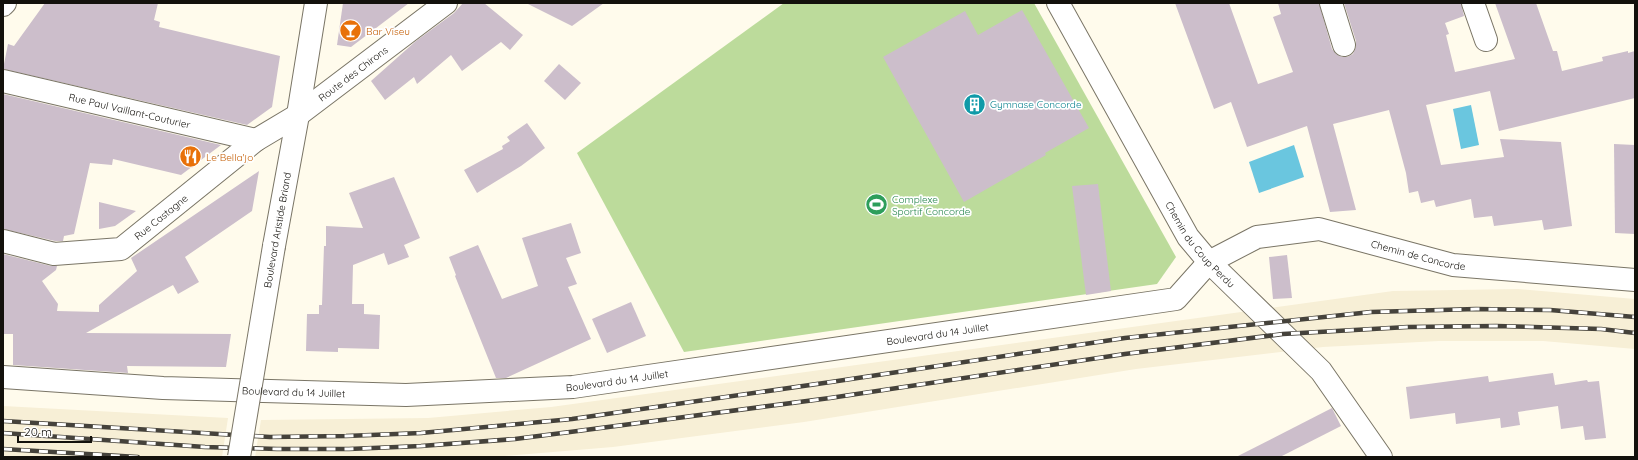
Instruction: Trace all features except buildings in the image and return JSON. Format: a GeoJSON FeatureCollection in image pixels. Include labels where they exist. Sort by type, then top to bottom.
{"type":"FeatureCollection","features":[{"type":"Feature","properties":{"kind":"street","name":"Boulevard Aristide Briand"},"geometry":{"type":"LineString","coordinates":[[239,457],[316,3]]}},
{"type":"Feature","properties":{"kind":"street","name":"Route des Chirons"},"geometry":{"type":"LineString","coordinates":[[298,115],[446,3]]}},
{"type":"Feature","properties":{"kind":"street","name":"Chemin du Coup Perdu"},"geometry":{"type":"LineString","coordinates":[[1058,3],[1188,237],[1209,262],[1321,371],[1381,457]]}},
{"type":"Feature","properties":{"kind":"street"},"geometry":{"type":"LineString","coordinates":[[1330,3],[1344,45]]}},
{"type":"Feature","properties":{"kind":"street"},"geometry":{"type":"LineString","coordinates":[[1474,3],[1486,40]]}},
{"type":"Feature","properties":{"kind":"street","name":"Rue Paul Vaillant-Couturier"},"geometry":{"type":"LineString","coordinates":[[3,81],[256,140]]}},
{"type":"Feature","properties":{"kind":"street","name":"Rue Castagne"},"geometry":{"type":"LineString","coordinates":[[3,241],[54,254],[121,249],[256,140],[298,115]]}},
{"type":"Feature","properties":{"kind":"street","name":"Chemin de Concorde"},"geometry":{"type":"LineString","coordinates":[[1209,262],[1257,237],[1319,229],[1453,265],[1635,280]]}},
{"type":"Feature","properties":{"kind":"street","name":"Boulevard du 14 Juillet"},"geometry":{"type":"LineString","coordinates":[[3,377],[163,388],[406,395],[573,387],[1176,299],[1209,262]]}},
{"type":"Feature","properties":{"kind":"shaded area"},"geometry":{"type":"Polygon","coordinates":[[[1518,289],[1635,299],[1635,349],[1543,341],[1439,341],[1323,347],[1136,369],[804,422],[613,447],[493,457],[255,457],[261,420],[428,418],[551,407],[1393,291],[1518,289]]]}},
{"type":"Feature","properties":{"kind":"shaded area"},"geometry":{"type":"Polygon","coordinates":[[[3,406],[228,418],[222,457],[3,457],[3,406]]]}},
{"type":"Feature","properties":{"kind":"green space","name":"Complexe Sportif Concorde"},"geometry":{"type":"Polygon","coordinates":[[[784,3],[1034,3],[1176,257],[1157,284],[684,352],[577,153],[784,3]]]}},
{"type":"Feature","properties":{"kind":"water"},"geometry":{"type":"Polygon","coordinates":[[[1471,105],[1479,145],[1461,149],[1453,109],[1471,105]]]}},
{"type":"Feature","properties":{"kind":"water"},"geometry":{"type":"Polygon","coordinates":[[[1294,145],[1304,177],[1259,193],[1249,162],[1294,145]]]}},
{"type":"Feature","properties":{"kind":"railway"},"geometry":{"type":"LineString","coordinates":[[3,421],[270,437],[421,433],[572,419],[1125,338],[1371,312],[1476,309],[1550,310],[1635,317]]}},
{"type":"Feature","properties":{"kind":"railway"},"geometry":{"type":"LineString","coordinates":[[3,433],[205,447],[349,449],[421,446],[515,439],[570,432],[830,398],[1125,354],[1283,334],[1408,327],[1496,326],[1601,329],[1635,333]]}},
{"type":"Feature","properties":{"kind":"railway"},"geometry":{"type":"LineString","coordinates":[[3,449],[138,457]]}},
{"type":"Feature","properties":{"kind":"place","name":"Bar Viseu"},"geometry":{"type":"Point","coordinates":[351,31]}},
{"type":"Feature","properties":{"kind":"place","name":"Gymnase Concorde"},"geometry":{"type":"Point","coordinates":[974,104]}},
{"type":"Feature","properties":{"kind":"place","name":"Le Bella'jo"},"geometry":{"type":"Point","coordinates":[191,157]}},
{"type":"Feature","properties":{"kind":"place","name":"Complexe Sportif Concorde"},"geometry":{"type":"Point","coordinates":[876,205]}}]}
